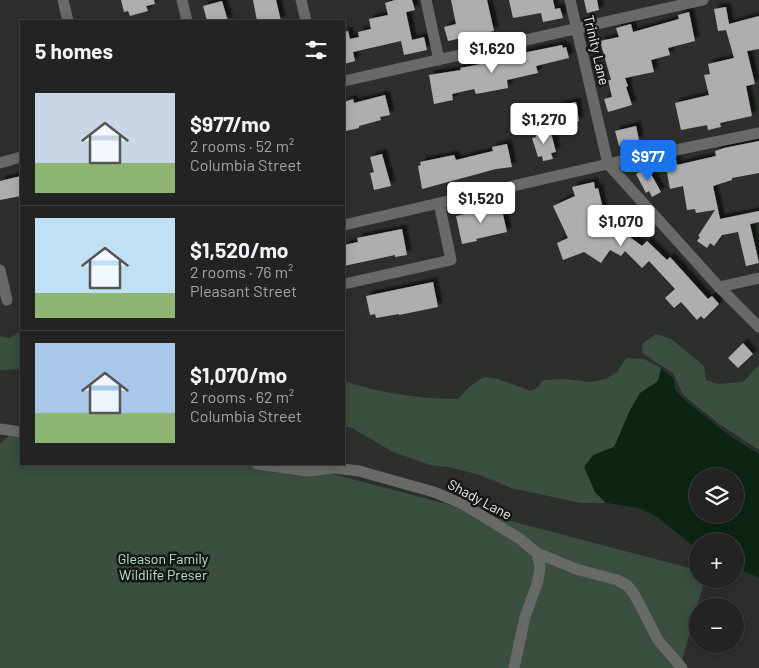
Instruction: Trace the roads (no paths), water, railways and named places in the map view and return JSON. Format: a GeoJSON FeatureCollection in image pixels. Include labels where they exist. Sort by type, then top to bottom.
{"type":"FeatureCollection","features":[{"type":"Feature","properties":{"kind":"street"},"geometry":{"type":"LineString","coordinates":[[63,0],[68,20]]}},
{"type":"Feature","properties":{"kind":"street"},"geometry":{"type":"LineString","coordinates":[[182,0],[187,20]]}},
{"type":"Feature","properties":{"kind":"street"},"geometry":{"type":"LineString","coordinates":[[301,0],[306,20]]}},
{"type":"Feature","properties":{"kind":"street"},"geometry":{"type":"LineString","coordinates":[[426,0],[439,60]]}},
{"type":"Feature","properties":{"kind":"street","name":"Trinity Lane"},"geometry":{"type":"LineString","coordinates":[[570,0],[608,164]]}},
{"type":"Feature","properties":{"kind":"street"},"geometry":{"type":"LineString","coordinates":[[345,81],[703,0]]}},
{"type":"Feature","properties":{"kind":"street"},"geometry":{"type":"LineString","coordinates":[[345,225],[608,164],[759,133]]}},
{"type":"Feature","properties":{"kind":"street"},"geometry":{"type":"LineString","coordinates":[[0,163],[20,157]]}},
{"type":"Feature","properties":{"kind":"street"},"geometry":{"type":"LineString","coordinates":[[608,164],[719,287],[759,327]]}},
{"type":"Feature","properties":{"kind":"street"},"geometry":{"type":"LineString","coordinates":[[345,284],[451,260],[439,204]]}},
{"type":"Feature","properties":{"kind":"street"},"geometry":{"type":"LineString","coordinates":[[0,270],[7,300]]}},
{"type":"Feature","properties":{"kind":"street"},"geometry":{"type":"LineString","coordinates":[[719,287],[759,278]]}},
{"type":"Feature","properties":{"kind":"street"},"geometry":{"type":"LineString","coordinates":[[0,430],[20,432]]}},
{"type":"Feature","properties":{"kind":"street","name":"Shady Lane"},"geometry":{"type":"LineString","coordinates":[[264,465],[308,471],[334,468],[359,472],[434,492],[463,504],[520,538],[537,553],[576,569],[617,580],[627,586],[634,594],[658,640],[682,668]]}},
{"type":"Feature","properties":{"kind":"street"},"geometry":{"type":"LineString","coordinates":[[514,668],[525,617],[538,581],[540,566],[537,553]]}},
{"type":"Feature","properties":{"kind":"park label","name":"Gleason Family Wildlife Preser"},"geometry":{"type":"Point","coordinates":[163,566]}}]}
